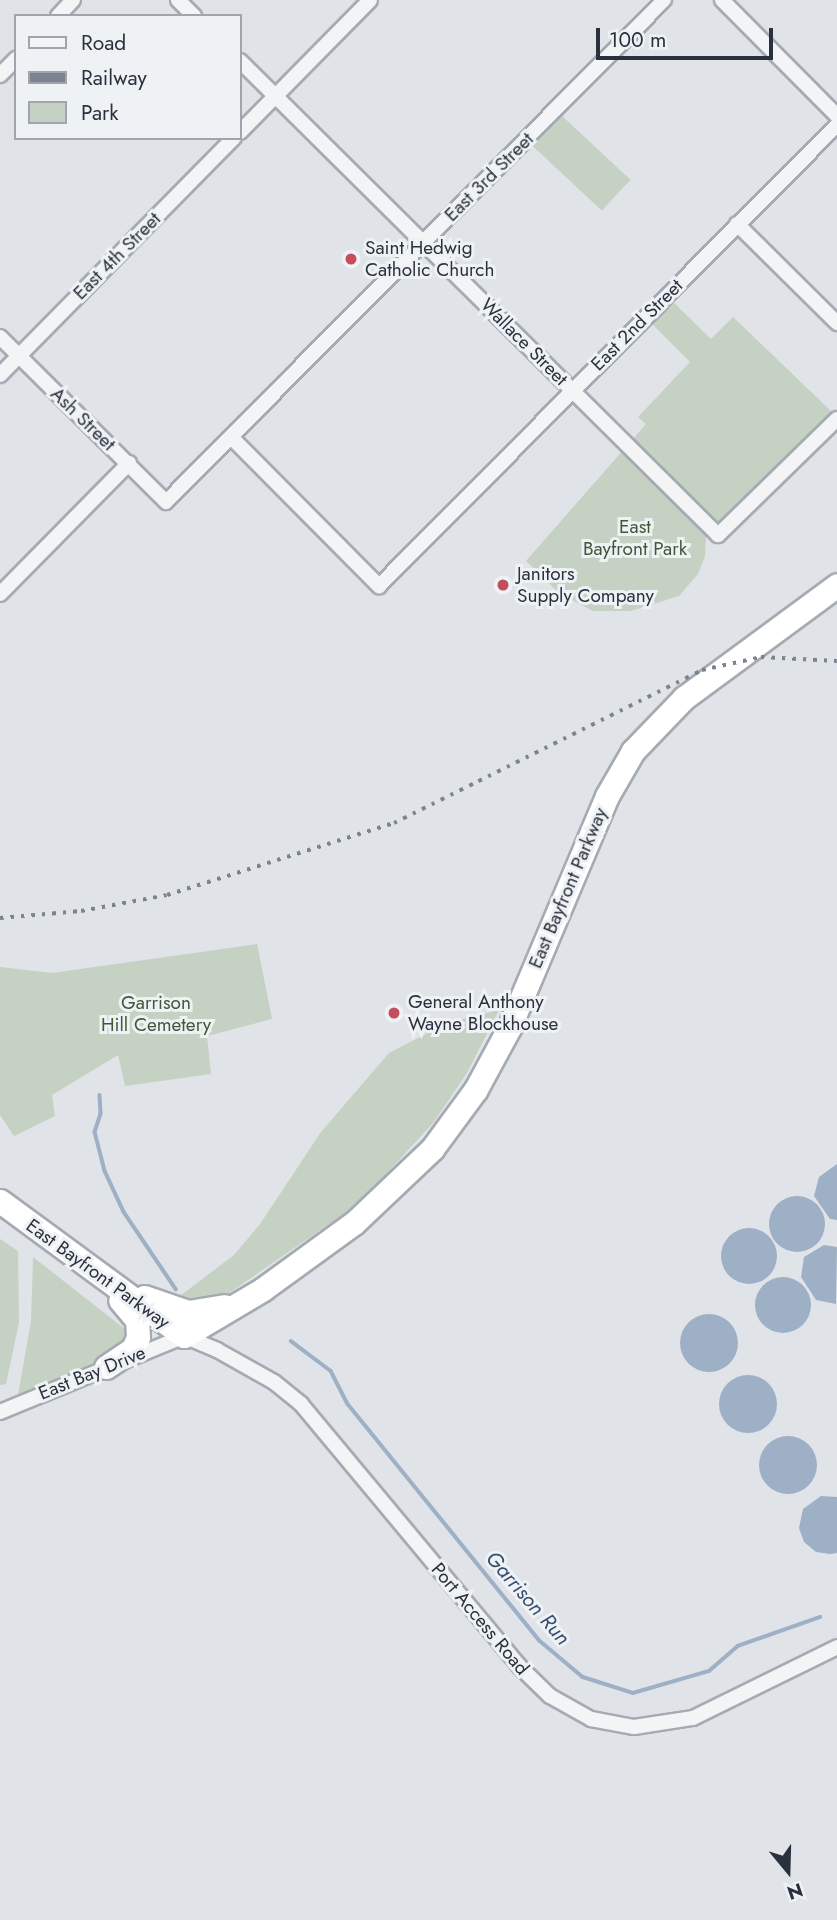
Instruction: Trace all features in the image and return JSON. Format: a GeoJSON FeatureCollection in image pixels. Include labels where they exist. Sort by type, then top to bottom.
{"type":"FeatureCollection","features":[{"type":"Feature","properties":{"kind":"highway","name":"East Bayfront Parkway"},"geometry":{"type":"LineString","coordinates":[[0,1201],[96,1275],[184,1336],[248,1298],[378,1203],[457,1118],[509,1028],[607,796],[648,732],[702,683],[837,585]]}},
{"type":"Feature","properties":{"kind":"highway"},"geometry":{"type":"LineString","coordinates":[[96,1275],[149,1300],[188,1312],[216,1310],[248,1298]]}},
{"type":"Feature","properties":{"kind":"highway"},"geometry":{"type":"LineString","coordinates":[[96,1275],[134,1315],[139,1332],[133,1349],[106,1367]]}},
{"type":"Feature","properties":{"kind":"street"},"geometry":{"type":"LineString","coordinates":[[60,14],[73,0]]}},
{"type":"Feature","properties":{"kind":"street"},"geometry":{"type":"LineString","coordinates":[[178,0],[192,14]]}},
{"type":"Feature","properties":{"kind":"street"},"geometry":{"type":"LineString","coordinates":[[242,130],[370,0]]}},
{"type":"Feature","properties":{"kind":"street","name":"East 3rd Street"},"geometry":{"type":"LineString","coordinates":[[166,502],[664,0]]}},
{"type":"Feature","properties":{"kind":"street"},"geometry":{"type":"LineString","coordinates":[[722,0],[837,116]]}},
{"type":"Feature","properties":{"kind":"street"},"geometry":{"type":"LineString","coordinates":[[0,75],[14,61]]}},
{"type":"Feature","properties":{"kind":"street","name":"Wallace Street"},"geometry":{"type":"LineString","coordinates":[[242,63],[718,535],[837,419]]}},
{"type":"Feature","properties":{"kind":"street","name":"East 2nd Street"},"geometry":{"type":"LineString","coordinates":[[232,438],[379,586],[837,125]]}},
{"type":"Feature","properties":{"kind":"street","name":"East 4th Street"},"geometry":{"type":"LineString","coordinates":[[0,375],[232,140]]}},
{"type":"Feature","properties":{"kind":"street"},"geometry":{"type":"LineString","coordinates":[[737,224],[837,323]]}},
{"type":"Feature","properties":{"kind":"street","name":"Ash Street"},"geometry":{"type":"LineString","coordinates":[[0,337],[166,502]]}},
{"type":"Feature","properties":{"kind":"street"},"geometry":{"type":"LineString","coordinates":[[0,594],[129,463]]}},
{"type":"Feature","properties":{"kind":"street","name":"East Bay Drive"},"geometry":{"type":"LineString","coordinates":[[0,1412],[184,1336]]}},
{"type":"Feature","properties":{"kind":"street","name":"Port Access Road"},"geometry":{"type":"LineString","coordinates":[[184,1336],[244,1364],[301,1404],[519,1667],[576,1712],[634,1727],[678,1723],[711,1712],[837,1647]]}},
{"type":"Feature","properties":{"kind":"green space"},"geometry":{"type":"Polygon","coordinates":[[[561,115],[630,180],[602,211],[532,146],[561,115]]]}},
{"type":"Feature","properties":{"kind":"green space","name":"East Bayfront Park"},"geometry":{"type":"Polygon","coordinates":[[[672,301],[711,339],[733,317],[833,413],[706,537],[705,556],[698,574],[679,596],[631,611],[593,611],[559,593],[526,561],[646,424],[638,417],[690,362],[651,323],[672,301]]]}},
{"type":"Feature","properties":{"kind":"green space","name":"Garrison Hill Cemetery"},"geometry":{"type":"Polygon","coordinates":[[[257,944],[272,1019],[207,1036],[211,1074],[125,1086],[118,1055],[52,1095],[55,1116],[14,1136],[0,1115],[0,967],[52,973],[257,944]]]}},
{"type":"Feature","properties":{"kind":"green space"},"geometry":{"type":"Polygon","coordinates":[[[499,1010],[467,1073],[433,1123],[375,1186],[345,1213],[216,1302],[172,1302],[234,1255],[260,1224],[321,1132],[389,1053],[447,1023],[499,1010]]]}},
{"type":"Feature","properties":{"kind":"green space"},"geometry":{"type":"Polygon","coordinates":[[[0,1239],[18,1251],[19,1322],[6,1384],[0,1385],[0,1239]]]}},
{"type":"Feature","properties":{"kind":"green space"},"geometry":{"type":"Polygon","coordinates":[[[33,1257],[130,1333],[106,1358],[18,1395],[31,1321],[33,1257]]]}},
{"type":"Feature","properties":{"kind":"water"},"geometry":{"type":"Polygon","coordinates":[[[837,1164],[837,1220],[830,1219],[814,1196],[819,1177],[837,1164]]]}},
{"type":"Feature","properties":{"kind":"water"},"geometry":{"type":"Polygon","coordinates":[[[791,1196],[803,1196],[813,1200],[821,1208],[825,1224],[821,1240],[813,1248],[803,1252],[791,1252],[781,1248],[773,1240],[769,1230],[769,1218],[773,1208],[781,1200],[791,1196]]]}},
{"type":"Feature","properties":{"kind":"water"},"geometry":{"type":"Polygon","coordinates":[[[743,1228],[755,1228],[765,1232],[773,1240],[777,1256],[773,1272],[765,1280],[755,1284],[743,1284],[733,1280],[725,1272],[721,1262],[721,1250],[725,1240],[733,1232],[743,1228]]]}},
{"type":"Feature","properties":{"kind":"water"},"geometry":{"type":"Polygon","coordinates":[[[824,1245],[837,1247],[836,1304],[816,1300],[801,1277],[804,1257],[824,1245]]]}},
{"type":"Feature","properties":{"kind":"water"},"geometry":{"type":"Polygon","coordinates":[[[778,1277],[788,1277],[803,1285],[809,1294],[809,1316],[803,1325],[788,1333],[778,1333],[760,1321],[755,1310],[755,1300],[767,1282],[778,1277]]]}},
{"type":"Feature","properties":{"kind":"water"},"geometry":{"type":"Polygon","coordinates":[[[703,1314],[715,1314],[730,1322],[738,1337],[738,1349],[730,1364],[715,1372],[703,1372],[688,1364],[680,1349],[680,1337],[688,1322],[703,1314]]]}},
{"type":"Feature","properties":{"kind":"water"},"geometry":{"type":"Polygon","coordinates":[[[742,1375],[754,1375],[769,1383],[777,1398],[777,1410],[769,1425],[754,1433],[742,1433],[727,1425],[719,1410],[719,1398],[727,1383],[742,1375]]]}},
{"type":"Feature","properties":{"kind":"water"},"geometry":{"type":"Polygon","coordinates":[[[788,1436],[809,1444],[817,1465],[809,1486],[788,1494],[767,1486],[759,1465],[767,1444],[788,1436]]]}},
{"type":"Feature","properties":{"kind":"water"},"geometry":{"type":"Polygon","coordinates":[[[821,1496],[837,1497],[837,1553],[816,1552],[804,1542],[799,1528],[803,1509],[821,1496]]]}},
{"type":"Feature","properties":{"kind":"waterway","name":"Garrison Run"},"geometry":{"type":"LineString","coordinates":[[100,1095],[101,1114],[95,1132],[105,1171],[124,1212],[176,1289]]}},
{"type":"Feature","properties":{"kind":"waterway","name":"Garrison Run"},"geometry":{"type":"LineString","coordinates":[[291,1341],[331,1371],[348,1404],[539,1640],[583,1677],[633,1693],[709,1671],[738,1646],[820,1617]]}},
{"type":"Feature","properties":{"kind":"railway"},"geometry":{"type":"LineString","coordinates":[[0,918],[81,911],[167,895],[394,823],[702,670],[761,657],[837,661]]}},
{"type":"Feature","properties":{"kind":"place","name":"Saint Hedwig Catholic Church"},"geometry":{"type":"Point","coordinates":[351,259]}},
{"type":"Feature","properties":{"kind":"place","name":"Janitors Supply Company"},"geometry":{"type":"Point","coordinates":[503,585]}},
{"type":"Feature","properties":{"kind":"place","name":"General Anthony Wayne Blockhouse"},"geometry":{"type":"Point","coordinates":[394,1013]}}]}
